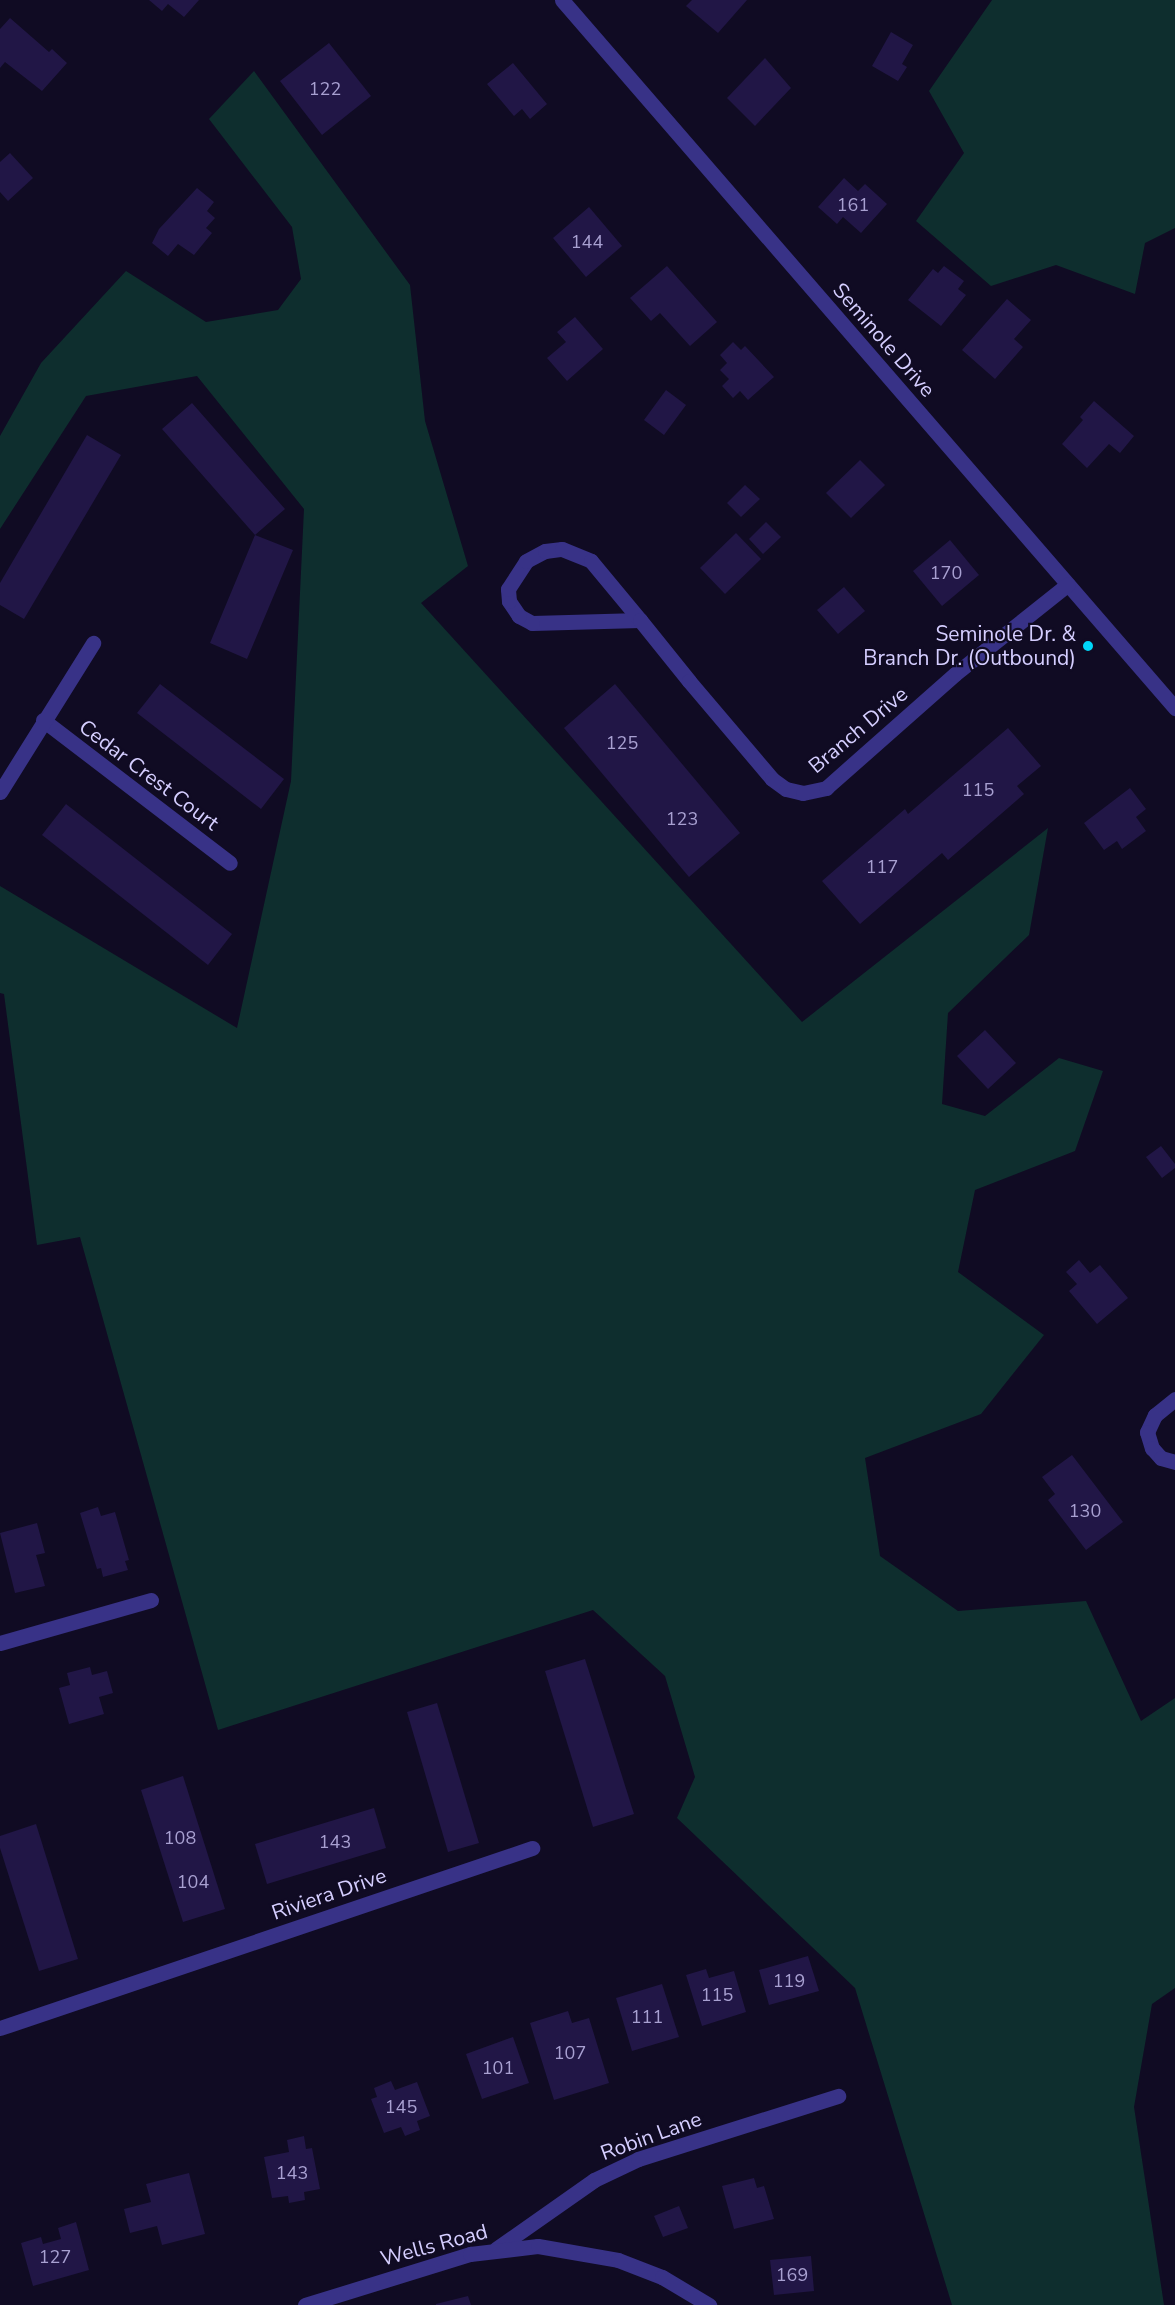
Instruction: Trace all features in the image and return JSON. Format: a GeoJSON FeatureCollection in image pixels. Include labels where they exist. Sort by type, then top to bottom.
{"type":"FeatureCollection","features":[{"type":"Feature","properties":{"kind":"street","name":"Seminole Drive"},"geometry":{"type":"LineString","coordinates":[[562,0],[1175,708]]}},
{"type":"Feature","properties":{"kind":"street","name":"Branch Drive"},"geometry":{"type":"LineString","coordinates":[[640,620],[532,622],[519,616],[509,601],[508,589],[526,561],[545,551],[562,549],[591,561],[640,620],[772,779],[786,789],[803,794],[826,788],[955,674],[1068,584]]}},
{"type":"Feature","properties":{"kind":"street"},"geometry":{"type":"LineString","coordinates":[[0,792],[93,643]]}},
{"type":"Feature","properties":{"kind":"street","name":"Cedar Crest Court"},"geometry":{"type":"LineString","coordinates":[[43,720],[230,863]]}},
{"type":"Feature","properties":{"kind":"street"},"geometry":{"type":"LineString","coordinates":[[1175,1399],[1155,1415],[1147,1432],[1152,1448],[1161,1458],[1175,1462]]}},
{"type":"Feature","properties":{"kind":"street"},"geometry":{"type":"LineString","coordinates":[[0,1643],[151,1600]]}},
{"type":"Feature","properties":{"kind":"street","name":"Riviera Drive"},"geometry":{"type":"LineString","coordinates":[[0,2028],[532,1848]]}},
{"type":"Feature","properties":{"kind":"street","name":"Robin Lane"},"geometry":{"type":"LineString","coordinates":[[496,2249],[594,2180],[638,2159],[838,2096]]}},
{"type":"Feature","properties":{"kind":"street","name":"Wells Road"},"geometry":{"type":"LineString","coordinates":[[305,2305],[496,2249],[538,2246],[618,2260],[662,2277],[709,2305]]}},
{"type":"Feature","properties":{"kind":"green space"},"geometry":{"type":"Polygon","coordinates":[[[992,0],[1175,0],[1175,228],[1145,243],[1135,294],[1056,265],[991,286],[916,221],[964,153],[929,91],[992,0]]]}},
{"type":"Feature","properties":{"kind":"green space"},"geometry":{"type":"Polygon","coordinates":[[[254,71],[410,285],[425,421],[468,566],[421,603],[802,1022],[1048,828],[1029,935],[948,1013],[942,1104],[985,1116],[1059,1058],[1103,1071],[1075,1151],[975,1190],[958,1272],[1044,1335],[981,1414],[865,1458],[880,1556],[958,1611],[1086,1601],[1141,1721],[1175,1698],[1175,1988],[1152,2004],[1134,2107],[1164,2305],[952,2305],[855,1988],[677,1818],[695,1777],[665,1676],[593,1610],[218,1730],[80,1237],[37,1245],[4,994],[0,993],[0,886],[237,1028],[291,781],[304,509],[197,376],[86,396],[0,529],[0,436],[41,363],[126,271],[206,322],[278,310],[301,279],[292,227],[209,119],[254,71]]]}},
{"type":"Feature","properties":{"kind":"building"},"geometry":{"type":"Polygon","coordinates":[[[149,0],[199,0],[184,17],[168,4],[162,11],[149,0]]]}},
{"type":"Feature","properties":{"kind":"building"},"geometry":{"type":"Polygon","coordinates":[[[692,0],[747,0],[718,33],[686,6],[692,0]]]}},
{"type":"Feature","properties":{"kind":"building"},"geometry":{"type":"Polygon","coordinates":[[[10,18],[49,52],[52,49],[67,63],[42,91],[5,62],[0,68],[0,29],[10,18]]]}},
{"type":"Feature","properties":{"kind":"building"},"geometry":{"type":"Polygon","coordinates":[[[891,32],[913,45],[902,64],[907,67],[898,81],[872,66],[891,32]]]}},
{"type":"Feature","properties":{"kind":"building"},"geometry":{"type":"Polygon","coordinates":[[[329,43],[371,96],[322,135],[280,81],[329,43]]]}},
{"type":"Feature","properties":{"kind":"building"},"geometry":{"type":"Polygon","coordinates":[[[765,58],[791,88],[755,126],[727,98],[765,58]]]}},
{"type":"Feature","properties":{"kind":"building"},"geometry":{"type":"Polygon","coordinates":[[[513,63],[547,104],[530,119],[522,109],[514,116],[487,84],[513,63]]]}},
{"type":"Feature","properties":{"kind":"building"},"geometry":{"type":"Polygon","coordinates":[[[10,153],[33,178],[8,201],[0,192],[0,162],[10,153]]]}},
{"type":"Feature","properties":{"kind":"building"},"geometry":{"type":"Polygon","coordinates":[[[844,178],[858,191],[865,184],[887,204],[861,233],[843,217],[837,224],[818,207],[844,178]]]}},
{"type":"Feature","properties":{"kind":"building"},"geometry":{"type":"Polygon","coordinates":[[[197,188],[214,202],[207,211],[215,218],[206,228],[212,233],[194,255],[178,244],[168,256],[152,243],[159,229],[197,188]]]}},
{"type":"Feature","properties":{"kind":"building"},"geometry":{"type":"Polygon","coordinates":[[[589,207],[622,246],[586,277],[553,238],[589,207]]]}},
{"type":"Feature","properties":{"kind":"building"},"geometry":{"type":"Polygon","coordinates":[[[667,266],[717,322],[690,346],[660,313],[651,321],[630,298],[667,266]]]}},
{"type":"Feature","properties":{"kind":"building"},"geometry":{"type":"Polygon","coordinates":[[[944,266],[964,281],[958,289],[966,295],[941,326],[908,300],[933,269],[938,273],[944,266]]]}},
{"type":"Feature","properties":{"kind":"building"},"geometry":{"type":"Polygon","coordinates":[[[1007,299],[1031,320],[1014,339],[1023,347],[995,379],[962,350],[1007,299]]]}},
{"type":"Feature","properties":{"kind":"building"},"geometry":{"type":"Polygon","coordinates":[[[575,317],[603,349],[567,381],[547,358],[566,342],[557,332],[575,317]]]}},
{"type":"Feature","properties":{"kind":"building"},"geometry":{"type":"Polygon","coordinates":[[[733,342],[741,350],[745,346],[774,377],[748,400],[740,391],[733,398],[722,386],[729,379],[720,370],[727,363],[720,355],[733,342]]]}},
{"type":"Feature","properties":{"kind":"building"},"geometry":{"type":"Polygon","coordinates":[[[666,390],[686,405],[664,435],[644,420],[666,390]]]}},
{"type":"Feature","properties":{"kind":"building"},"geometry":{"type":"Polygon","coordinates":[[[1094,401],[1134,436],[1120,453],[1109,444],[1087,468],[1062,444],[1083,420],[1080,417],[1094,401]]]}},
{"type":"Feature","properties":{"kind":"building"},"geometry":{"type":"Polygon","coordinates":[[[192,403],[285,509],[255,535],[162,429],[192,403]]]}},
{"type":"Feature","properties":{"kind":"building"},"geometry":{"type":"Polygon","coordinates":[[[87,435],[121,455],[24,619],[0,605],[0,583],[87,435]]]}},
{"type":"Feature","properties":{"kind":"building"},"geometry":{"type":"Polygon","coordinates":[[[860,460],[885,485],[851,518],[826,493],[860,460]]]}},
{"type":"Feature","properties":{"kind":"building"},"geometry":{"type":"Polygon","coordinates":[[[745,485],[760,499],[741,517],[727,503],[745,485]]]}},
{"type":"Feature","properties":{"kind":"building"},"geometry":{"type":"Polygon","coordinates":[[[766,522],[781,537],[763,554],[749,539],[766,522]]]}},
{"type":"Feature","properties":{"kind":"building"},"geometry":{"type":"Polygon","coordinates":[[[736,533],[761,559],[725,594],[700,568],[736,533]]]}},
{"type":"Feature","properties":{"kind":"building"},"geometry":{"type":"Polygon","coordinates":[[[255,535],[293,550],[247,659],[210,643],[255,535]]]}},
{"type":"Feature","properties":{"kind":"building"},"geometry":{"type":"Polygon","coordinates":[[[950,540],[979,575],[942,606],[913,571],[950,540]]]}},
{"type":"Feature","properties":{"kind":"building"},"geometry":{"type":"Polygon","coordinates":[[[844,587],[865,611],[838,634],[817,610],[844,587]]]}},
{"type":"Feature","properties":{"kind":"building"},"geometry":{"type":"Polygon","coordinates":[[[160,684],[284,779],[261,809],[137,713],[160,684]]]}},
{"type":"Feature","properties":{"kind":"building"},"geometry":{"type":"Polygon","coordinates":[[[615,684],[740,833],[689,877],[564,728],[615,684]]]}},
{"type":"Feature","properties":{"kind":"building"},"geometry":{"type":"Polygon","coordinates":[[[1008,728],[1041,766],[1017,786],[1024,794],[948,860],[942,853],[860,924],[822,881],[905,809],[908,814],[1008,728]]]}},
{"type":"Feature","properties":{"kind":"building"},"geometry":{"type":"Polygon","coordinates":[[[1130,788],[1146,809],[1136,817],[1146,831],[1122,849],[1117,841],[1104,850],[1084,823],[1130,788]]]}},
{"type":"Feature","properties":{"kind":"building"},"geometry":{"type":"Polygon","coordinates":[[[66,804],[232,934],[208,965],[42,835],[66,804]]]}},
{"type":"Feature","properties":{"kind":"building"},"geometry":{"type":"Polygon","coordinates":[[[985,1030],[1016,1063],[988,1089],[957,1056],[985,1030]]]}},
{"type":"Feature","properties":{"kind":"building"},"geometry":{"type":"Polygon","coordinates":[[[1161,1146],[1175,1164],[1175,1168],[1162,1178],[1146,1157],[1161,1146]]]}},
{"type":"Feature","properties":{"kind":"building"},"geometry":{"type":"Polygon","coordinates":[[[1079,1260],[1090,1273],[1100,1265],[1128,1298],[1097,1324],[1069,1291],[1077,1284],[1066,1272],[1079,1260]]]}},
{"type":"Feature","properties":{"kind":"building"},"geometry":{"type":"Polygon","coordinates":[[[1072,1455],[1123,1522],[1086,1550],[1048,1500],[1055,1494],[1042,1477],[1072,1455]]]}},
{"type":"Feature","properties":{"kind":"building"},"geometry":{"type":"Polygon","coordinates":[[[98,1507],[101,1516],[115,1512],[129,1560],[125,1561],[128,1570],[103,1577],[101,1568],[97,1569],[80,1513],[98,1507]]]}},
{"type":"Feature","properties":{"kind":"building"},"geometry":{"type":"Polygon","coordinates":[[[37,1523],[45,1553],[36,1555],[45,1586],[15,1593],[0,1533],[37,1523]]]}},
{"type":"Feature","properties":{"kind":"building"},"geometry":{"type":"Polygon","coordinates":[[[585,1659],[634,1814],[593,1827],[545,1671],[585,1659]]]}},
{"type":"Feature","properties":{"kind":"building"},"geometry":{"type":"Polygon","coordinates":[[[90,1667],[92,1675],[107,1671],[113,1693],[99,1697],[104,1714],[69,1724],[59,1688],[70,1685],[67,1673],[90,1667]]]}},
{"type":"Feature","properties":{"kind":"building"},"geometry":{"type":"Polygon","coordinates":[[[437,1703],[479,1843],[448,1852],[407,1712],[437,1703]]]}},
{"type":"Feature","properties":{"kind":"building"},"geometry":{"type":"Polygon","coordinates":[[[183,1776],[225,1909],[183,1922],[141,1790],[183,1776]]]}},
{"type":"Feature","properties":{"kind":"building"},"geometry":{"type":"Polygon","coordinates":[[[374,1808],[386,1848],[267,1884],[255,1844],[374,1808]]]}},
{"type":"Feature","properties":{"kind":"building"},"geometry":{"type":"Polygon","coordinates":[[[36,1824],[78,1959],[39,1971],[0,1848],[0,1836],[36,1824]]]}},
{"type":"Feature","properties":{"kind":"building"},"geometry":{"type":"Polygon","coordinates":[[[808,1956],[819,1991],[769,2005],[759,1970],[808,1956]]]}},
{"type":"Feature","properties":{"kind":"building"},"geometry":{"type":"Polygon","coordinates":[[[706,1969],[709,1978],[734,1971],[746,2012],[702,2026],[686,1975],[706,1969]]]}},
{"type":"Feature","properties":{"kind":"building"},"geometry":{"type":"Polygon","coordinates":[[[662,1984],[679,2037],[632,2051],[616,1998],[662,1984]]]}},
{"type":"Feature","properties":{"kind":"building"},"geometry":{"type":"Polygon","coordinates":[[[568,2011],[572,2023],[589,2018],[609,2083],[554,2100],[530,2023],[568,2011]]]}},
{"type":"Feature","properties":{"kind":"building"},"geometry":{"type":"Polygon","coordinates":[[[513,2037],[529,2083],[482,2099],[466,2054],[513,2037]]]}},
{"type":"Feature","properties":{"kind":"building"},"geometry":{"type":"Polygon","coordinates":[[[391,2081],[395,2090],[417,2082],[430,2116],[417,2121],[420,2130],[405,2136],[401,2127],[384,2133],[371,2099],[377,2097],[374,2088],[391,2081]]]}},
{"type":"Feature","properties":{"kind":"building"},"geometry":{"type":"Polygon","coordinates":[[[304,2136],[306,2149],[312,2148],[320,2189],[304,2192],[305,2200],[289,2203],[288,2196],[272,2198],[264,2157],[289,2152],[287,2140],[304,2136]]]}},
{"type":"Feature","properties":{"kind":"building"},"geometry":{"type":"Polygon","coordinates":[[[189,2173],[205,2234],[162,2245],[157,2226],[130,2233],[124,2209],[151,2202],[146,2184],[189,2173]]]}},
{"type":"Feature","properties":{"kind":"building"},"geometry":{"type":"Polygon","coordinates":[[[754,2178],[757,2188],[764,2186],[774,2219],[734,2229],[722,2186],[754,2178]]]}},
{"type":"Feature","properties":{"kind":"building"},"geometry":{"type":"Polygon","coordinates":[[[679,2206],[688,2228],[663,2237],[654,2216],[679,2206]]]}},
{"type":"Feature","properties":{"kind":"building"},"geometry":{"type":"Polygon","coordinates":[[[76,2222],[89,2270],[33,2286],[21,2243],[41,2237],[43,2244],[61,2239],[58,2228],[76,2222]]]}},
{"type":"Feature","properties":{"kind":"building"},"geometry":{"type":"Polygon","coordinates":[[[811,2256],[814,2291],[774,2295],[770,2260],[811,2256]]]}},
{"type":"Feature","properties":{"kind":"building"},"geometry":{"type":"Polygon","coordinates":[[[468,2296],[471,2305],[436,2305],[436,2304],[468,2296]]]}},
{"type":"Feature","properties":{"kind":"place","name":"Seminole Dr. & Branch Dr. (Outbound)"},"geometry":{"type":"Point","coordinates":[1088,646]}}]}
